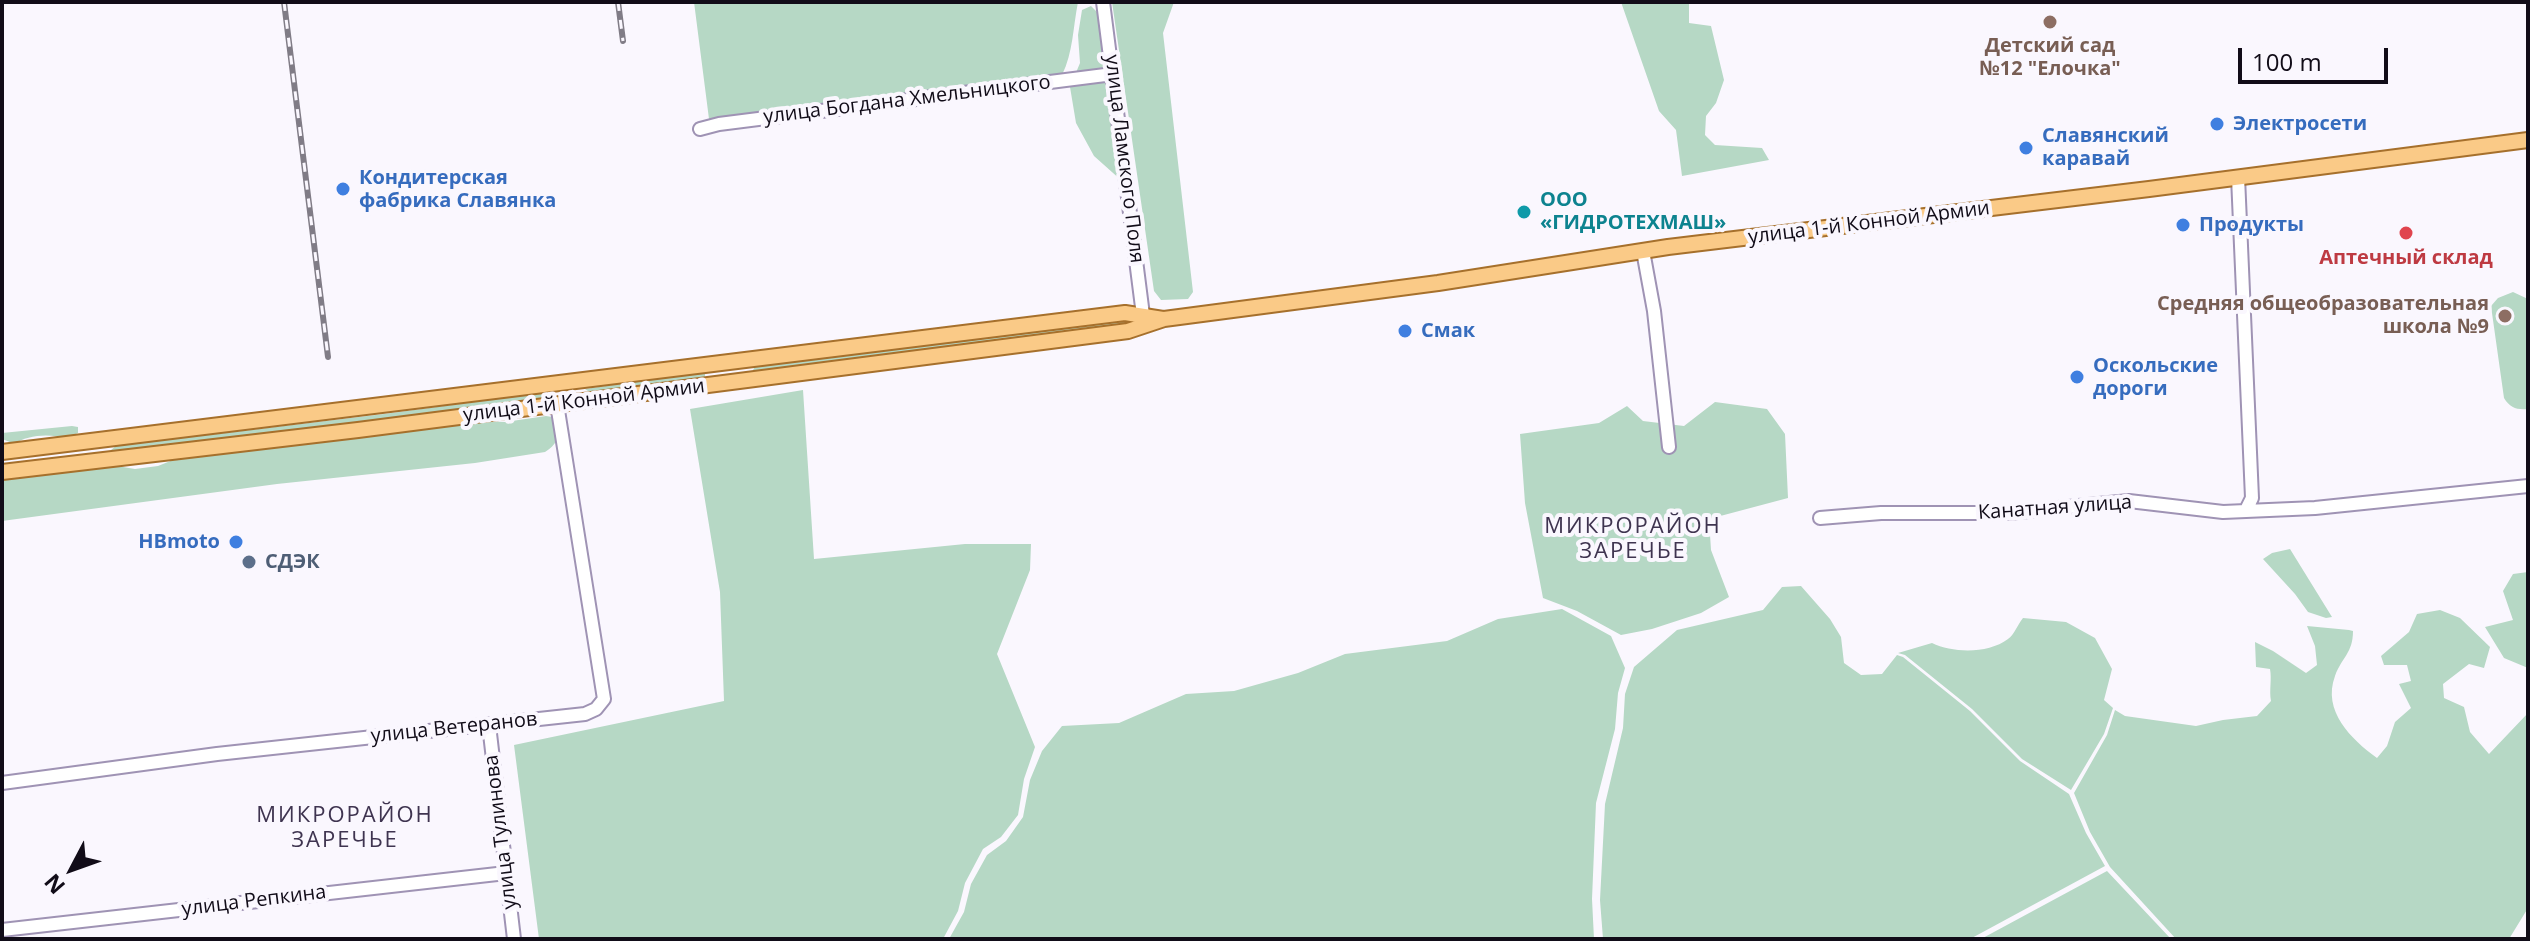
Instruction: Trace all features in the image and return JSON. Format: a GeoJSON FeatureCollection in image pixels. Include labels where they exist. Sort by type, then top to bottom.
{"type":"FeatureCollection","features":[{"type":"Feature","properties":{"kind":"main road","name":"улица 1-й Конной Армии"},"geometry":{"type":"LineString","coordinates":[[2,472],[1128,331],[1164,319],[1438,283],[1643,251],[2528,140]]}},
{"type":"Feature","properties":{"kind":"main road","name":"улица 1-й Конной Армии"},"geometry":{"type":"LineString","coordinates":[[2,452],[356,411],[1125,313],[1164,319]]}},
{"type":"Feature","properties":{"kind":"main road"},"geometry":{"type":"LineString","coordinates":[[725,362],[728,383]]}},
{"type":"Feature","properties":{"kind":"main road"},"geometry":{"type":"LineString","coordinates":[[559,383],[560,404]]}},
{"type":"Feature","properties":{"kind":"main road"},"geometry":{"type":"LineString","coordinates":[[90,441],[92,462]]}},
{"type":"Feature","properties":{"kind":"street","name":"улица Ламского Поля"},"geometry":{"type":"LineString","coordinates":[[1103,2],[1143,315]]}},
{"type":"Feature","properties":{"kind":"street","name":"улица Богдана Хмельницкого"},"geometry":{"type":"LineString","coordinates":[[700,129],[719,124],[1113,74]]}},
{"type":"Feature","properties":{"kind":"street"},"geometry":{"type":"LineString","coordinates":[[2238,177],[2252,498],[2246,510]]}},
{"type":"Feature","properties":{"kind":"street"},"geometry":{"type":"LineString","coordinates":[[1643,251],[1654,311],[1669,447]]}},
{"type":"Feature","properties":{"kind":"street","name":"улица Ветеранов"},"geometry":{"type":"LineString","coordinates":[[2,783],[217,754],[585,714],[596,709],[604,699],[560,404]]}},
{"type":"Feature","properties":{"kind":"street","name":"Канатная улица"},"geometry":{"type":"LineString","coordinates":[[1820,518],[1881,513],[2008,513],[2129,501],[2223,512],[2315,508],[2528,486]]}},
{"type":"Feature","properties":{"kind":"street","name":"улица Тулинова"},"geometry":{"type":"LineString","coordinates":[[489,725],[514,939]]}},
{"type":"Feature","properties":{"kind":"street","name":"улица Репкина"},"geometry":{"type":"LineString","coordinates":[[2,930],[506,873]]}},
{"type":"Feature","properties":{"kind":"green space"},"geometry":{"type":"Polygon","coordinates":[[[694,2],[1078,2],[1071,49],[1062,75],[709,119],[694,2]]]}},
{"type":"Feature","properties":{"kind":"green space"},"geometry":{"type":"Polygon","coordinates":[[[1112,2],[1174,2],[1163,33],[1193,292],[1188,299],[1161,300],[1154,291],[1112,2]]]}},
{"type":"Feature","properties":{"kind":"green space"},"geometry":{"type":"Polygon","coordinates":[[[1621,2],[1689,2],[1689,23],[1711,26],[1724,80],[1716,103],[1706,116],[1705,135],[1715,145],[1762,148],[1769,160],[1682,176],[1676,130],[1659,111],[1621,2]]]}},
{"type":"Feature","properties":{"kind":"green space"},"geometry":{"type":"Polygon","coordinates":[[[1091,6],[1099,14],[1122,181],[1094,156],[1076,123],[1070,87],[1080,63],[1078,35],[1082,10],[1091,6]]]}},
{"type":"Feature","properties":{"kind":"green space"},"geometry":{"type":"Polygon","coordinates":[[[2513,292],[2528,299],[2528,409],[2514,408],[2504,398],[2491,306],[2498,298],[2513,292]]]}},
{"type":"Feature","properties":{"kind":"green space"},"geometry":{"type":"Polygon","coordinates":[[[1130,319],[1131,322],[1119,327],[753,370],[756,365],[1130,319]]]}},
{"type":"Feature","properties":{"kind":"green space"},"geometry":{"type":"Polygon","coordinates":[[[701,372],[705,378],[591,393],[585,389],[701,372]]]}},
{"type":"Feature","properties":{"kind":"green space"},"geometry":{"type":"Polygon","coordinates":[[[803,390],[814,559],[965,544],[1031,544],[1030,570],[997,654],[1035,747],[1024,779],[1018,815],[1001,837],[983,849],[965,883],[958,911],[943,939],[539,939],[514,745],[724,701],[720,592],[690,409],[803,390]]]}},
{"type":"Feature","properties":{"kind":"green space"},"geometry":{"type":"Polygon","coordinates":[[[541,393],[545,396],[539,399],[396,419],[115,452],[111,450],[116,446],[541,393]]]}},
{"type":"Feature","properties":{"kind":"green space"},"geometry":{"type":"Polygon","coordinates":[[[1715,402],[1767,409],[1785,434],[1788,498],[1709,519],[1711,550],[1729,597],[1701,613],[1652,629],[1621,635],[1577,611],[1543,598],[1525,503],[1520,434],[1599,423],[1627,406],[1643,421],[1684,426],[1715,402]]]}},
{"type":"Feature","properties":{"kind":"green space"},"geometry":{"type":"Polygon","coordinates":[[[552,417],[558,432],[554,445],[545,452],[2,521],[2,480],[117,466],[135,469],[158,466],[178,458],[552,417]]]}},
{"type":"Feature","properties":{"kind":"green space"},"geometry":{"type":"Polygon","coordinates":[[[78,427],[78,433],[65,439],[39,436],[15,444],[2,439],[2,433],[78,427]]]}},
{"type":"Feature","properties":{"kind":"green space"},"geometry":{"type":"Polygon","coordinates":[[[2290,549],[2332,617],[2308,612],[2263,559],[2272,553],[2290,549]]]}},
{"type":"Feature","properties":{"kind":"green space"},"geometry":{"type":"Polygon","coordinates":[[[2528,572],[2528,668],[2504,658],[2485,627],[2513,620],[2503,591],[2513,574],[2528,572]]]}},
{"type":"Feature","properties":{"kind":"green space"},"geometry":{"type":"Polygon","coordinates":[[[1801,586],[1830,619],[1841,637],[1844,663],[1861,675],[1882,674],[1897,655],[1903,657],[1970,711],[2020,761],[2069,794],[2105,866],[1970,939],[1603,939],[1600,900],[1605,804],[1623,728],[1625,694],[1634,667],[1677,630],[1763,610],[1782,587],[1801,586]]]}},
{"type":"Feature","properties":{"kind":"green space"},"geometry":{"type":"Polygon","coordinates":[[[1562,609],[1611,636],[1625,668],[1618,693],[1615,729],[1596,803],[1592,899],[1594,939],[949,939],[964,912],[971,884],[987,855],[1006,841],[1023,817],[1030,780],[1042,751],[1062,726],[1119,723],[1186,694],[1234,691],[1298,673],[1345,654],[1447,641],[1498,619],[1562,609]]]}},
{"type":"Feature","properties":{"kind":"green space"},"geometry":{"type":"Polygon","coordinates":[[[2440,610],[2460,618],[2490,647],[2484,668],[2469,664],[2443,684],[2444,698],[2464,707],[2470,732],[2489,754],[2528,713],[2528,908],[2509,939],[2176,939],[2110,867],[2090,832],[2074,793],[2107,735],[2115,710],[2125,716],[2196,726],[2257,716],[2271,701],[2271,677],[2270,669],[2256,667],[2255,642],[2306,673],[2317,665],[2315,646],[2307,626],[2349,630],[2353,631],[2351,645],[2335,676],[2332,701],[2341,723],[2377,758],[2387,746],[2395,722],[2411,708],[2399,684],[2411,681],[2407,665],[2384,665],[2381,656],[2409,632],[2417,614],[2440,610]]]}},
{"type":"Feature","properties":{"kind":"green space"},"geometry":{"type":"Polygon","coordinates":[[[2023,618],[2066,622],[2095,638],[2112,669],[2104,700],[2113,708],[2104,734],[2071,790],[2022,759],[1972,709],[1905,655],[1898,653],[1932,643],[1960,650],[1991,647],[2010,637],[2023,618]]]}},
{"type":"Feature","properties":{"kind":"green space"},"geometry":{"type":"Polygon","coordinates":[[[2107,871],[2171,939],[1981,939],[2107,871]]]}},
{"type":"Feature","properties":{"kind":"railway"},"geometry":{"type":"LineString","coordinates":[[284,2],[328,357]]}},
{"type":"Feature","properties":{"kind":"railway"},"geometry":{"type":"LineString","coordinates":[[618,2],[623,41]]}},
{"type":"Feature","properties":{"kind":"place","name":"Детский сад №12 \"Елочка\""},"geometry":{"type":"Point","coordinates":[2050,22]}},
{"type":"Feature","properties":{"kind":"place","name":"Электросети"},"geometry":{"type":"Point","coordinates":[2217,124]}},
{"type":"Feature","properties":{"kind":"place","name":"Славянский каравай"},"geometry":{"type":"Point","coordinates":[2026,148]}},
{"type":"Feature","properties":{"kind":"place","name":"Кондитерская фабрика Славянка"},"geometry":{"type":"Point","coordinates":[343,189]}},
{"type":"Feature","properties":{"kind":"place","name":"ООО «ГИДРОТЕХМАШ»"},"geometry":{"type":"Point","coordinates":[1524,212]}},
{"type":"Feature","properties":{"kind":"place","name":"Продукты"},"geometry":{"type":"Point","coordinates":[2183,225]}},
{"type":"Feature","properties":{"kind":"place","name":"Аптечный склад"},"geometry":{"type":"Point","coordinates":[2406,233]}},
{"type":"Feature","properties":{"kind":"place","name":"Средняя общеобразовательная школа №9"},"geometry":{"type":"Point","coordinates":[2505,316]}},
{"type":"Feature","properties":{"kind":"place","name":"Смак"},"geometry":{"type":"Point","coordinates":[1405,331]}},
{"type":"Feature","properties":{"kind":"place","name":"Оскольские дороги"},"geometry":{"type":"Point","coordinates":[2077,377]}},
{"type":"Feature","properties":{"kind":"place","name":"HBmoto"},"geometry":{"type":"Point","coordinates":[236,542]}},
{"type":"Feature","properties":{"kind":"place","name":"СДЭК"},"geometry":{"type":"Point","coordinates":[249,562]}},
{"type":"Feature","properties":{"kind":"district","name":"МИКРОРАЙОН ЗАРЕЧЬЕ"},"geometry":{"type":"Point","coordinates":[1633,540]}},
{"type":"Feature","properties":{"kind":"district","name":"МИКРОРАЙОН ЗАРЕЧЬЕ"},"geometry":{"type":"Point","coordinates":[345,828]}}]}
